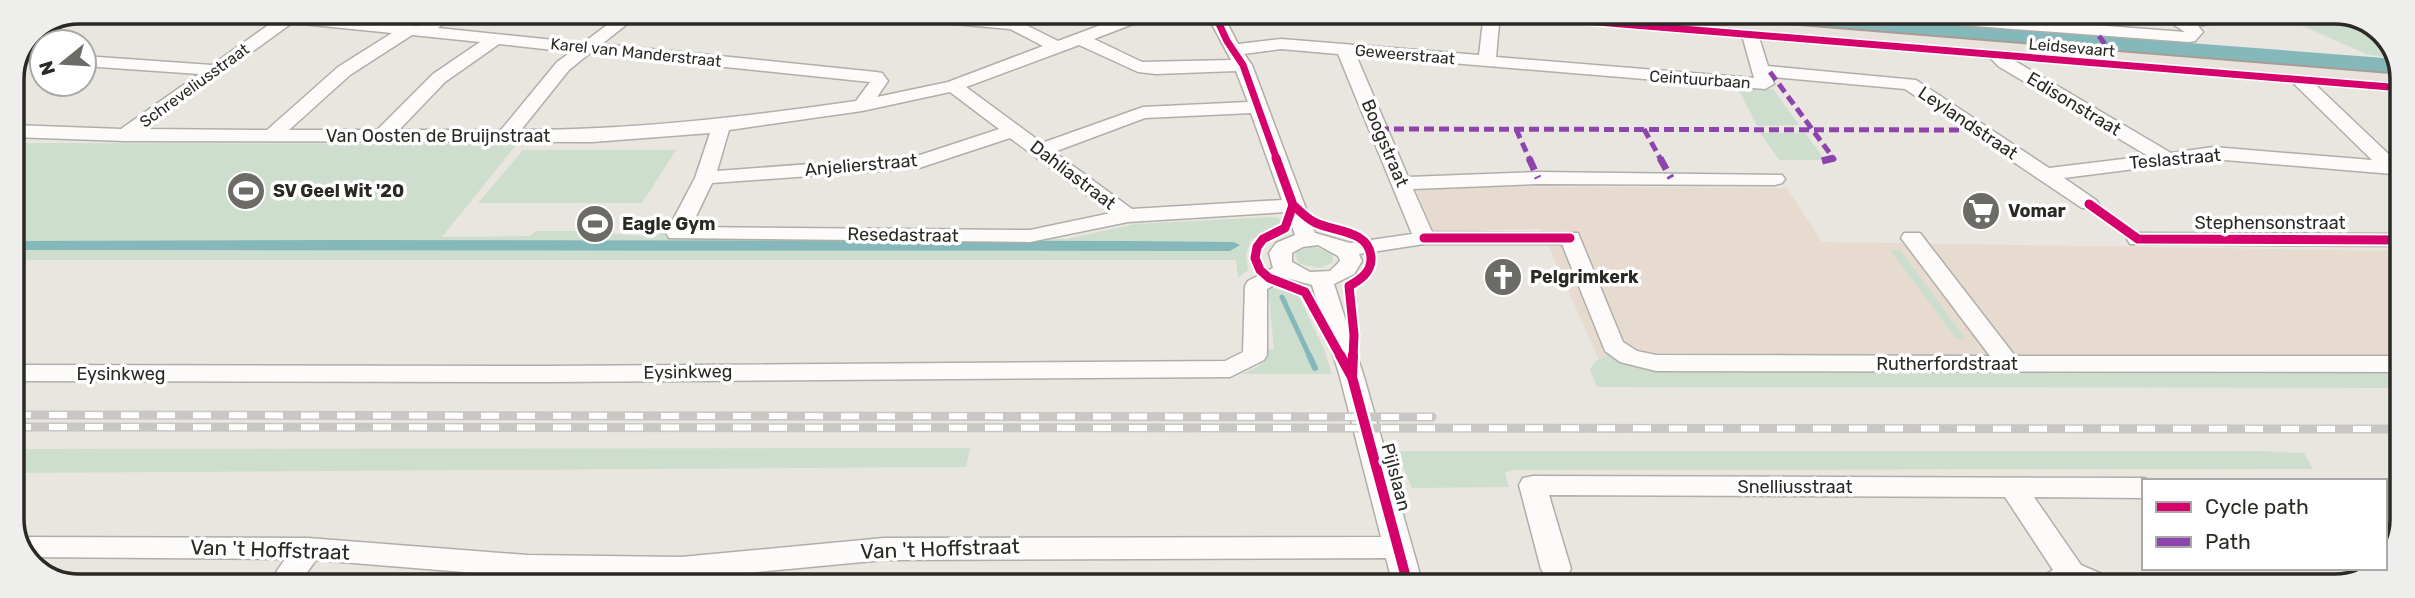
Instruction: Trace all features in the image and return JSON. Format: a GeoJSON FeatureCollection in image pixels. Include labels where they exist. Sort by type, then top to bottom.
{"type":"FeatureCollection","features":[{"type":"Feature","properties":{"kind":"main road","name":"Leidsevaart"},"geometry":{"type":"LineString","coordinates":[[1699,24],[2390,81]]}},
{"type":"Feature","properties":{"kind":"street","name":"Schreveliusstraat"},"geometry":{"type":"LineString","coordinates":[[125,135],[281,24]]}},
{"type":"Feature","properties":{"kind":"street","name":"Karel van Manderstraat"},"geometry":{"type":"LineString","coordinates":[[362,24],[876,77],[879,81],[862,106]]}},
{"type":"Feature","properties":{"kind":"street"},"geometry":{"type":"LineString","coordinates":[[272,135],[344,71],[428,24]]}},
{"type":"Feature","properties":{"kind":"street"},"geometry":{"type":"LineString","coordinates":[[506,135],[563,66],[619,24]]}},
{"type":"Feature","properties":{"kind":"street"},"geometry":{"type":"LineString","coordinates":[[1014,24],[1057,47]]}},
{"type":"Feature","properties":{"kind":"street","name":"Van Oosten de Bruijnstraat"},"geometry":{"type":"LineString","coordinates":[[24,131],[125,135],[592,136],[721,126],[862,106],[953,86],[1120,24]]}},
{"type":"Feature","properties":{"kind":"street"},"geometry":{"type":"LineString","coordinates":[[1220,24],[1239,57],[1307,239]]}},
{"type":"Feature","properties":{"kind":"street"},"geometry":{"type":"LineString","coordinates":[[1487,62],[1491,24]]}},
{"type":"Feature","properties":{"kind":"street"},"geometry":{"type":"LineString","coordinates":[[2019,24],[2189,37],[2195,32],[2186,24]]}},
{"type":"Feature","properties":{"kind":"street"},"geometry":{"type":"LineString","coordinates":[[2090,24],[2095,30]]}},
{"type":"Feature","properties":{"kind":"street","name":"Ceintuurbaan"},"geometry":{"type":"LineString","coordinates":[[1576,69],[1765,84],[1748,28]]}},
{"type":"Feature","properties":{"kind":"street"},"geometry":{"type":"LineString","coordinates":[[382,136],[439,78],[497,38]]}},
{"type":"Feature","properties":{"kind":"street","name":"Geweerstraat"},"geometry":{"type":"LineString","coordinates":[[1081,39],[1138,67],[1156,69],[1239,57],[1282,44],[1576,69]]}},
{"type":"Feature","properties":{"kind":"street","name":"Edisonstraat"},"geometry":{"type":"LineString","coordinates":[[1989,48],[2004,62],[2166,158]]}},
{"type":"Feature","properties":{"kind":"street","name":"Boogstraat"},"geometry":{"type":"LineString","coordinates":[[1345,49],[1424,238]]}},
{"type":"Feature","properties":{"kind":"street"},"geometry":{"type":"LineString","coordinates":[[98,62],[213,70]]}},
{"type":"Feature","properties":{"kind":"street","name":"Leylandstraat"},"geometry":{"type":"LineString","coordinates":[[1761,71],[1910,84],[2089,204]]}},
{"type":"Feature","properties":{"kind":"street"},"geometry":{"type":"LineString","coordinates":[[2293,74],[2390,161]]}},
{"type":"Feature","properties":{"kind":"street","name":"Dahliastraat"},"geometry":{"type":"LineString","coordinates":[[953,86],[1128,216],[1293,205]]}},
{"type":"Feature","properties":{"kind":"street"},"geometry":{"type":"LineString","coordinates":[[1041,150],[1143,113],[1259,107]]}},
{"type":"Feature","properties":{"kind":"street"},"geometry":{"type":"LineString","coordinates":[[705,178],[721,126]]}},
{"type":"Feature","properties":{"kind":"street","name":"Anjelierstraat"},"geometry":{"type":"LineString","coordinates":[[705,178],[919,162],[1014,130]]}},
{"type":"Feature","properties":{"kind":"street","name":"Teslastraat"},"geometry":{"type":"LineString","coordinates":[[2045,175],[2213,153],[2390,163]]}},
{"type":"Feature","properties":{"kind":"street","name":"Resedastraat"},"geometry":{"type":"LineString","coordinates":[[705,178],[677,233],[1031,236],[1128,216]]}},
{"type":"Feature","properties":{"kind":"street"},"geometry":{"type":"LineString","coordinates":[[1402,183],[1538,178],[1775,179]]}},
{"type":"Feature","properties":{"kind":"street"},"geometry":{"type":"LineString","coordinates":[[1346,250],[1351,261],[1345,271],[1321,279],[1301,277],[1286,270],[1281,264],[1280,253],[1290,244],[1307,239],[1329,241],[1346,250],[1424,238]]}},
{"type":"Feature","properties":{"kind":"street","name":"Rutherfordstraat"},"geometry":{"type":"LineString","coordinates":[[1424,238],[1570,238],[1613,346],[1629,357],[1656,363],[2390,364]]}},
{"type":"Feature","properties":{"kind":"street"},"geometry":{"type":"LineString","coordinates":[[1912,238],[2009,364]]}},
{"type":"Feature","properties":{"kind":"street","name":"Stephensonstraat"},"geometry":{"type":"LineString","coordinates":[[2138,239],[2390,240]]}},
{"type":"Feature","properties":{"kind":"street","name":"Eysinkweg"},"geometry":{"type":"LineString","coordinates":[[25,373],[547,374],[1230,369],[1255,355],[1256,286],[1286,270]]}},
{"type":"Feature","properties":{"kind":"street","name":"Pijlslaan"},"geometry":{"type":"LineString","coordinates":[[1321,279],[1352,377],[1405,574]]}},
{"type":"Feature","properties":{"kind":"street","name":"Snelliusstraat"},"geometry":{"type":"LineString","coordinates":[[1556,569],[1533,485],[2142,488]]}},
{"type":"Feature","properties":{"kind":"street"},"geometry":{"type":"LineString","coordinates":[[2013,488],[2058,574]]}},
{"type":"Feature","properties":{"kind":"street","name":"Van 't Hoffstraat"},"geometry":{"type":"LineString","coordinates":[[32,546],[308,549],[514,574]]}},
{"type":"Feature","properties":{"kind":"street","name":"Van 't Hoffstraat"},"geometry":{"type":"LineString","coordinates":[[545,574],[681,568],[884,549],[1399,548]]}},
{"type":"Feature","properties":{"kind":"street"},"geometry":{"type":"LineString","coordinates":[[289,574],[308,549]]}},
{"type":"Feature","properties":{"kind":"shaded area"},"geometry":{"type":"Polygon","coordinates":[[[1415,186],[1787,188],[1822,242],[2390,251],[2390,380],[1610,385],[1541,229],[1433,232],[1415,186]]]}},
{"type":"Feature","properties":{"kind":"green space"},"geometry":{"type":"Polygon","coordinates":[[[2298,24],[2336,24],[2357,29],[2372,38],[2386,57],[2366,54],[2298,24]]]}},
{"type":"Feature","properties":{"kind":"green space"},"geometry":{"type":"Polygon","coordinates":[[[1737,86],[1773,89],[1799,125],[1757,126],[1737,86]]]}},
{"type":"Feature","properties":{"kind":"green space"},"geometry":{"type":"Polygon","coordinates":[[[1760,133],[1805,133],[1825,160],[1779,160],[1760,133]]]}},
{"type":"Feature","properties":{"kind":"green space","name":"SV Geel Wit '20"},"geometry":{"type":"Polygon","coordinates":[[[24,143],[517,144],[442,237],[531,236],[535,231],[578,231],[656,237],[658,233],[665,233],[671,237],[1066,239],[1135,224],[1270,217],[1279,218],[1282,224],[1251,240],[1246,255],[1248,270],[1238,278],[1236,260],[24,260],[24,250],[1230,251],[1239,245],[998,242],[24,241],[24,143]]]}},
{"type":"Feature","properties":{"kind":"green space"},"geometry":{"type":"Polygon","coordinates":[[[523,150],[676,150],[642,203],[478,203],[523,150]]]}},
{"type":"Feature","properties":{"kind":"green space"},"geometry":{"type":"Polygon","coordinates":[[[1312,246],[1332,253],[1333,262],[1321,268],[1299,264],[1295,255],[1298,251],[1312,246]]]}},
{"type":"Feature","properties":{"kind":"green space"},"geometry":{"type":"Polygon","coordinates":[[[1890,250],[1900,250],[1966,339],[1956,339],[1890,250]]]}},
{"type":"Feature","properties":{"kind":"green space"},"geometry":{"type":"Polygon","coordinates":[[[1270,287],[1298,295],[1324,349],[1332,374],[1242,374],[1259,366],[1267,358],[1268,349],[1274,349],[1269,299],[1264,298],[1264,290],[1270,287]]]}},
{"type":"Feature","properties":{"kind":"green space"},"geometry":{"type":"Polygon","coordinates":[[[1609,353],[1620,361],[1652,368],[2390,371],[2390,388],[1597,387],[1590,370],[1595,362],[1609,353]]]}},
{"type":"Feature","properties":{"kind":"green space"},"geometry":{"type":"Polygon","coordinates":[[[970,448],[966,467],[25,473],[25,449],[970,448]]]}},
{"type":"Feature","properties":{"kind":"green space"},"geometry":{"type":"Polygon","coordinates":[[[1396,451],[2259,451],[2304,453],[2313,469],[1512,470],[1505,473],[1509,487],[1412,488],[1396,451]]]}},
{"type":"Feature","properties":{"kind":"water"},"geometry":{"type":"Polygon","coordinates":[[[1764,24],[1943,24],[2386,58],[2390,74],[1764,24]]]}},
{"type":"Feature","properties":{"kind":"water"},"geometry":{"type":"Polygon","coordinates":[[[24,241],[1126,241],[1233,242],[1240,245],[1230,251],[24,250],[24,241]]]}},
{"type":"Feature","properties":{"kind":"waterway"},"geometry":{"type":"LineString","coordinates":[[1282,297],[1310,357]]}},
{"type":"Feature","properties":{"kind":"waterway"},"geometry":{"type":"LineString","coordinates":[[1309,355],[1315,368]]}},
{"type":"Feature","properties":{"kind":"railway"},"geometry":{"type":"LineString","coordinates":[[25,415],[1432,417]]}},
{"type":"Feature","properties":{"kind":"railway"},"geometry":{"type":"LineString","coordinates":[[25,427],[2390,429]]}},
{"type":"Feature","properties":{"kind":"marked path"},"geometry":{"type":"LineString","coordinates":[[2099,36],[2110,51]]}},
{"type":"Feature","properties":{"kind":"marked path"},"geometry":{"type":"LineString","coordinates":[[1770,72],[1834,159],[1822,161]]}},
{"type":"Feature","properties":{"kind":"marked path"},"geometry":{"type":"LineString","coordinates":[[1379,129],[1978,130]]}},
{"type":"Feature","properties":{"kind":"marked path"},"geometry":{"type":"LineString","coordinates":[[1516,129],[1538,178]]}},
{"type":"Feature","properties":{"kind":"marked path"},"geometry":{"type":"LineString","coordinates":[[1644,129],[1671,178]]}},
{"type":"Feature","properties":{"kind":"cycle path"},"geometry":{"type":"LineString","coordinates":[[1219,24],[1243,65],[1293,205]]}},
{"type":"Feature","properties":{"kind":"cycle path"},"geometry":{"type":"LineString","coordinates":[[1622,24],[2390,87]]}},
{"type":"Feature","properties":{"kind":"cycle path"},"geometry":{"type":"LineString","coordinates":[[2089,204],[2138,239],[2390,240]]}},
{"type":"Feature","properties":{"kind":"cycle path"},"geometry":{"type":"LineString","coordinates":[[1293,205],[1285,228],[1263,239],[1257,247],[1255,258],[1260,270],[1269,278],[1305,292],[1352,377],[1405,574]]}},
{"type":"Feature","properties":{"kind":"cycle path"},"geometry":{"type":"LineString","coordinates":[[1293,205],[1316,224],[1352,234],[1367,246],[1370,253],[1371,261],[1365,275],[1349,286],[1354,335],[1352,377]]}},
{"type":"Feature","properties":{"kind":"cycle path"},"geometry":{"type":"LineString","coordinates":[[1424,238],[1570,238]]}},
{"type":"Feature","properties":{"kind":"place","name":"SV Geel Wit '20"},"geometry":{"type":"Point","coordinates":[246,191]}},
{"type":"Feature","properties":{"kind":"place","name":"Vomar"},"geometry":{"type":"Point","coordinates":[1981,211]}},
{"type":"Feature","properties":{"kind":"place","name":"Eagle Gym"},"geometry":{"type":"Point","coordinates":[595,224]}},
{"type":"Feature","properties":{"kind":"place","name":"Pelgrimkerk"},"geometry":{"type":"Point","coordinates":[1503,277]}}]}
